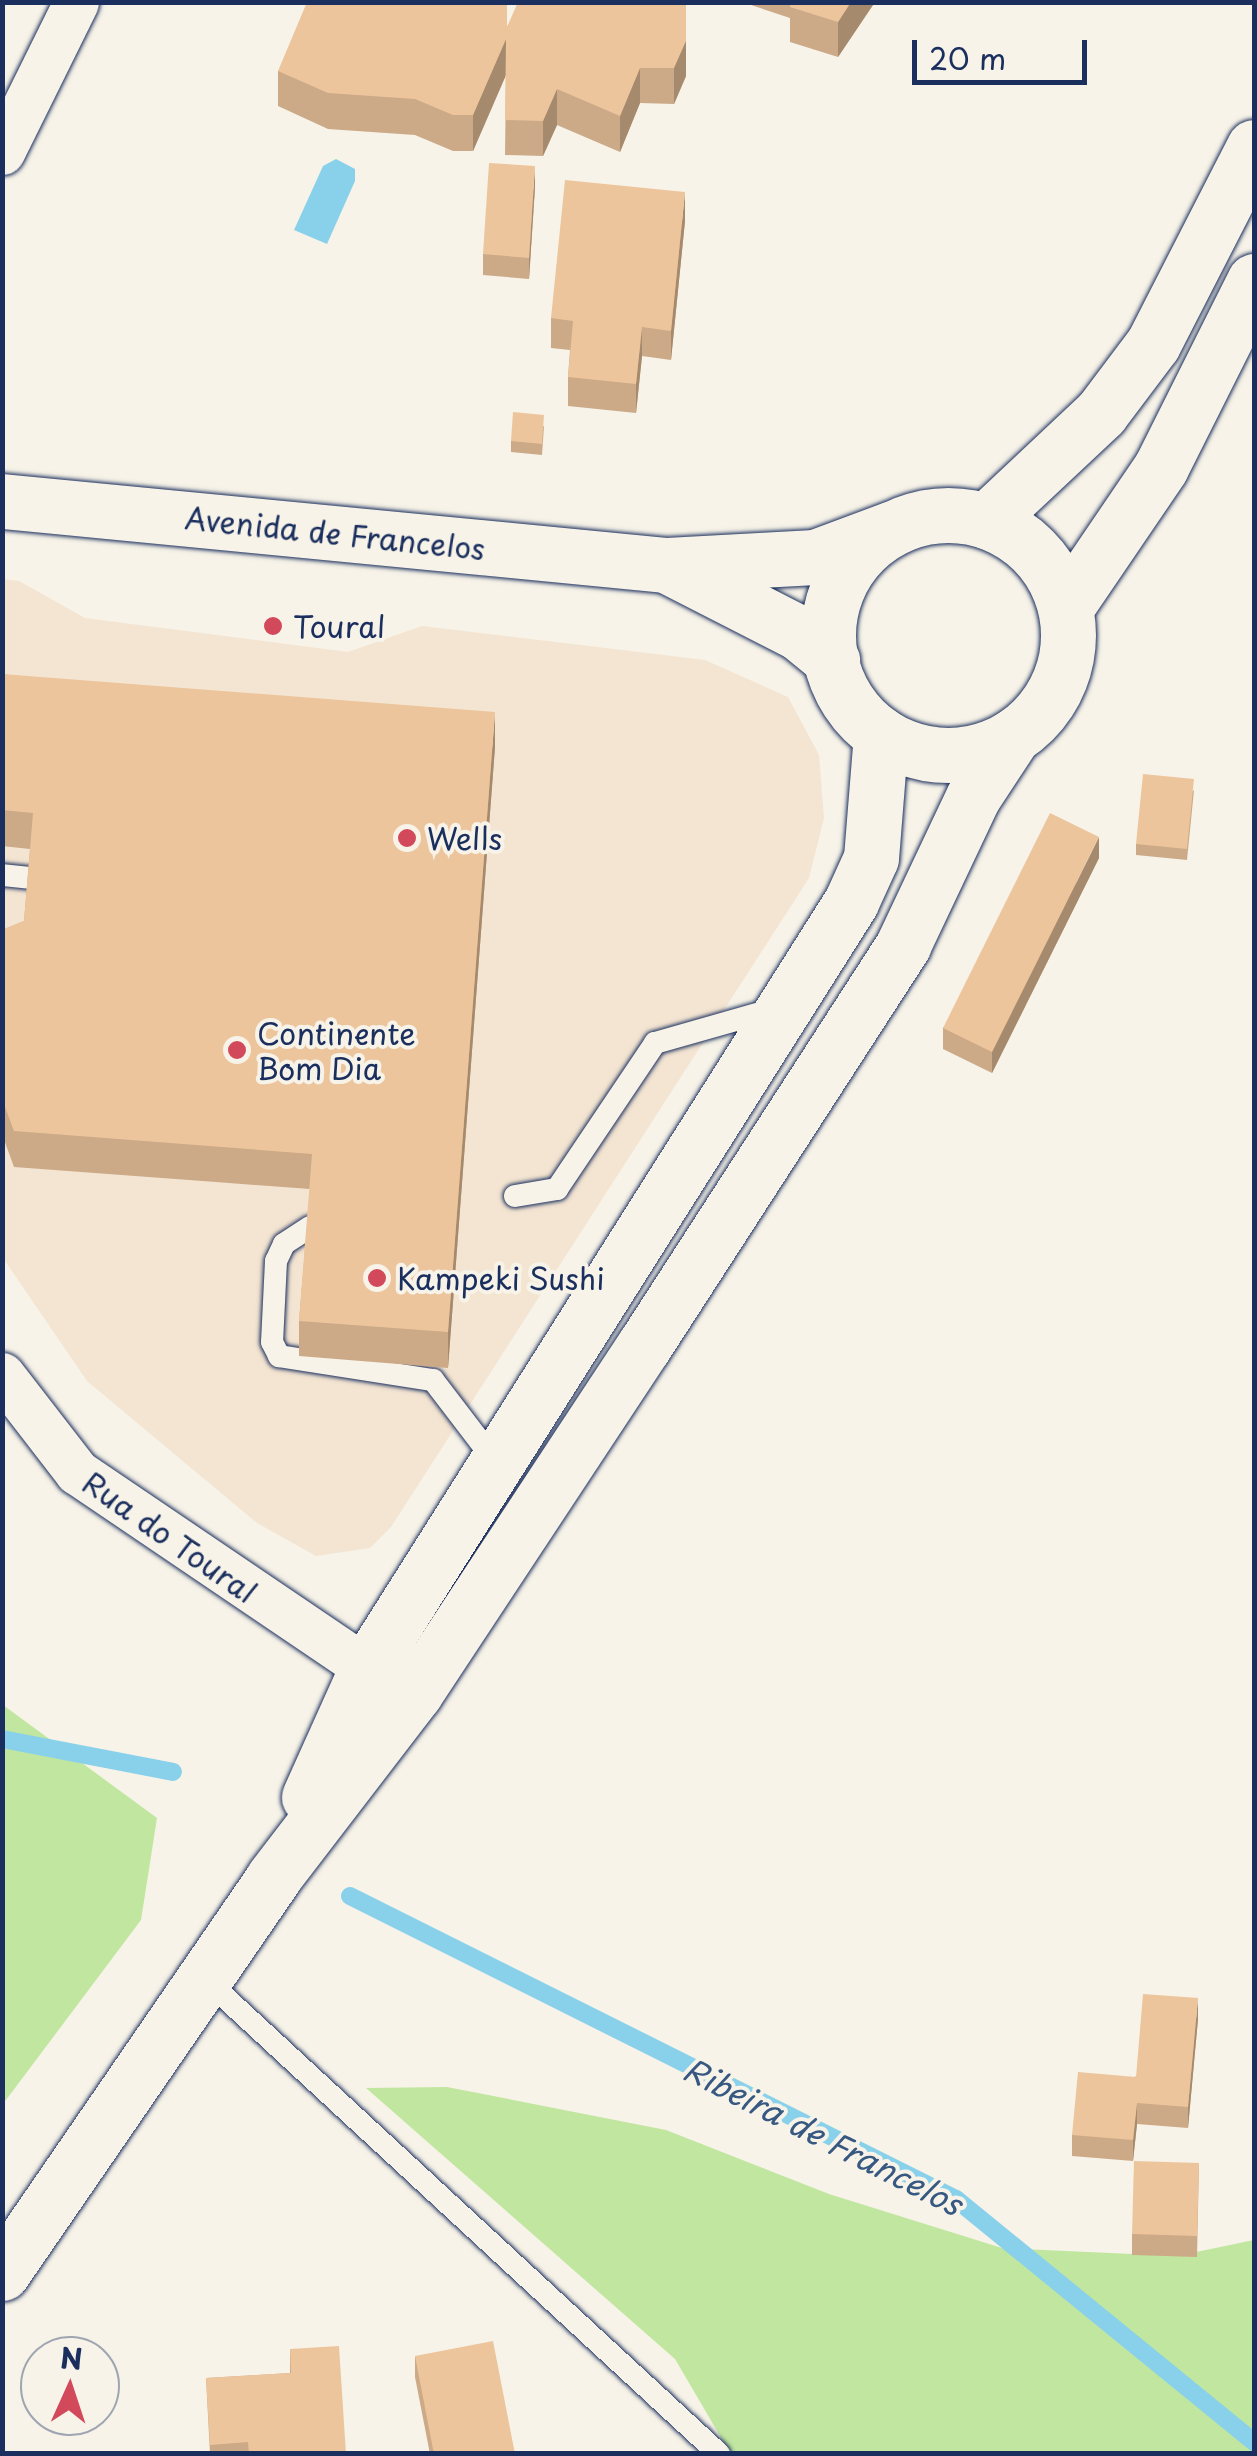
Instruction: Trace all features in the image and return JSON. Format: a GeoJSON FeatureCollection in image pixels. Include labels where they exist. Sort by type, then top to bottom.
{"type":"FeatureCollection","features":[{"type":"Feature","properties":{"kind":"main road"},"geometry":{"type":"LineString","coordinates":[[986,521],[1102,414],[1154,344],[1254,147]]}},
{"type":"Feature","properties":{"kind":"main road"},"geometry":{"type":"LineString","coordinates":[[1066,608],[1161,467],[1254,282]]}},
{"type":"Feature","properties":{"kind":"main road","name":"Avenida de Francelos"},"geometry":{"type":"LineString","coordinates":[[2,501],[667,565],[815,558],[893,528]]}},
{"type":"Feature","properties":{"kind":"main road"},"geometry":{"type":"LineString","coordinates":[[2,2273],[202,1977],[415,1693],[903,945],[973,798],[1014,736],[1041,712],[1060,680],[1069,644],[1066,608],[1038,554],[986,521],[955,514],[893,528],[862,550],[840,582],[829,618],[832,660],[856,713],[882,734],[946,755],[980,751],[1014,736]]}},
{"type":"Feature","properties":{"kind":"main road","name":"Avenida de Francelos"},"geometry":{"type":"LineString","coordinates":[[667,565],[799,633],[832,660]]}},
{"type":"Feature","properties":{"kind":"main road"},"geometry":{"type":"LineString","coordinates":[[273,1878],[366,1668],[784,1007],[871,858],[882,734]]}},
{"type":"Feature","properties":{"kind":"street"},"geometry":{"type":"LineString","coordinates":[[2,152],[76,2]]}},
{"type":"Feature","properties":{"kind":"street","name":"Rua do Toural"},"geometry":{"type":"LineString","coordinates":[[2,1375],[77,1472],[366,1668]]}},
{"type":"Feature","properties":{"kind":"lane"},"geometry":{"type":"LineString","coordinates":[[2,875],[31,878]]}},
{"type":"Feature","properties":{"kind":"lane"},"geometry":{"type":"LineString","coordinates":[[515,1196],[557,1189],[655,1044],[784,1007]]}},
{"type":"Feature","properties":{"kind":"lane"},"geometry":{"type":"LineString","coordinates":[[310,1227],[284,1244],[276,1261],[272,1342],[280,1356],[433,1380],[497,1463]]}},
{"type":"Feature","properties":{"kind":"lane"},"geometry":{"type":"LineString","coordinates":[[202,1977],[719,2454]]}},
{"type":"Feature","properties":{"kind":"shaded area"},"geometry":{"type":"Polygon","coordinates":[[[2,579],[19,581],[85,618],[348,652],[422,626],[705,660],[788,697],[819,755],[824,818],[809,878],[391,1527],[370,1548],[316,1556],[257,1523],[87,1381],[3,1258],[2,579]]]}},
{"type":"Feature","properties":{"kind":"green space"},"geometry":{"type":"Polygon","coordinates":[[[3,1705],[157,1818],[141,1920],[3,2104],[3,1705]]]}},
{"type":"Feature","properties":{"kind":"green space"},"geometry":{"type":"Polygon","coordinates":[[[447,2087],[666,2130],[829,2194],[1002,2248],[1177,2256],[1254,2240],[1254,2453],[730,2453],[675,2359],[366,2088],[447,2087]]]}},
{"type":"Feature","properties":{"kind":"water"},"geometry":{"type":"Polygon","coordinates":[[[336,159],[355,169],[355,181],[327,244],[294,230],[323,166],[336,159]]]}},
{"type":"Feature","properties":{"kind":"building"},"geometry":{"type":"Polygon","coordinates":[[[307,2],[507,2],[507,27],[518,2],[686,2],[686,41],[674,68],[640,68],[620,116],[557,89],[543,121],[505,120],[506,39],[473,115],[453,115],[415,99],[328,93],[278,71],[307,2]]]}},
{"type":"Feature","properties":{"kind":"building"},"geometry":{"type":"Polygon","coordinates":[[[791,2],[851,2],[838,22],[790,7],[791,2]]]}},
{"type":"Feature","properties":{"kind":"building"},"geometry":{"type":"Polygon","coordinates":[[[489,163],[535,166],[529,258],[483,254],[489,163]]]}},
{"type":"Feature","properties":{"kind":"building"},"geometry":{"type":"Polygon","coordinates":[[[565,180],[685,192],[671,331],[642,327],[636,384],[568,377],[573,321],[551,318],[565,180]]]}},
{"type":"Feature","properties":{"kind":"building"},"geometry":{"type":"Polygon","coordinates":[[[513,412],[544,415],[542,444],[511,441],[513,412]]]}},
{"type":"Feature","properties":{"kind":"building","name":"Continente Bom Dia"},"geometry":{"type":"Polygon","coordinates":[[[2,674],[495,712],[448,1332],[299,1321],[312,1154],[14,1131],[2,1099],[2,930],[24,921],[33,813],[2,810],[2,674]]]}},
{"type":"Feature","properties":{"kind":"building"},"geometry":{"type":"Polygon","coordinates":[[[1143,774],[1194,779],[1187,849],[1136,844],[1143,774]]]}},
{"type":"Feature","properties":{"kind":"building"},"geometry":{"type":"Polygon","coordinates":[[[1050,813],[1099,837],[992,1052],[943,1028],[1050,813]]]}},
{"type":"Feature","properties":{"kind":"building"},"geometry":{"type":"Polygon","coordinates":[[[1143,1994],[1198,1998],[1188,2107],[1137,2103],[1133,2140],[1072,2135],[1078,2072],[1136,2077],[1143,1994]]]}},
{"type":"Feature","properties":{"kind":"building"},"geometry":{"type":"Polygon","coordinates":[[[1134,2161],[1199,2163],[1197,2236],[1132,2234],[1134,2161]]]}},
{"type":"Feature","properties":{"kind":"building"},"geometry":{"type":"Polygon","coordinates":[[[493,2341],[515,2454],[434,2454],[415,2356],[493,2341]]]}},
{"type":"Feature","properties":{"kind":"building"},"geometry":{"type":"Polygon","coordinates":[[[339,2346],[346,2454],[249,2454],[248,2442],[210,2445],[206,2378],[291,2373],[290,2349],[339,2346]]]}},
{"type":"Feature","properties":{"kind":"waterway","name":"Ribeira de Francelos"},"geometry":{"type":"LineString","coordinates":[[2,1739],[173,1772]]}},
{"type":"Feature","properties":{"kind":"waterway","name":"Ribeira de Francelos"},"geometry":{"type":"LineString","coordinates":[[350,1896],[956,2199],[1254,2442]]}},
{"type":"Feature","properties":{"kind":"place","name":"Toural"},"geometry":{"type":"Point","coordinates":[273,626]}},
{"type":"Feature","properties":{"kind":"place","name":"Wells"},"geometry":{"type":"Point","coordinates":[407,838]}},
{"type":"Feature","properties":{"kind":"place","name":"Continente Bom Dia"},"geometry":{"type":"Point","coordinates":[237,1050]}},
{"type":"Feature","properties":{"kind":"place","name":"Kampeki Sushi"},"geometry":{"type":"Point","coordinates":[377,1278]}}]}
